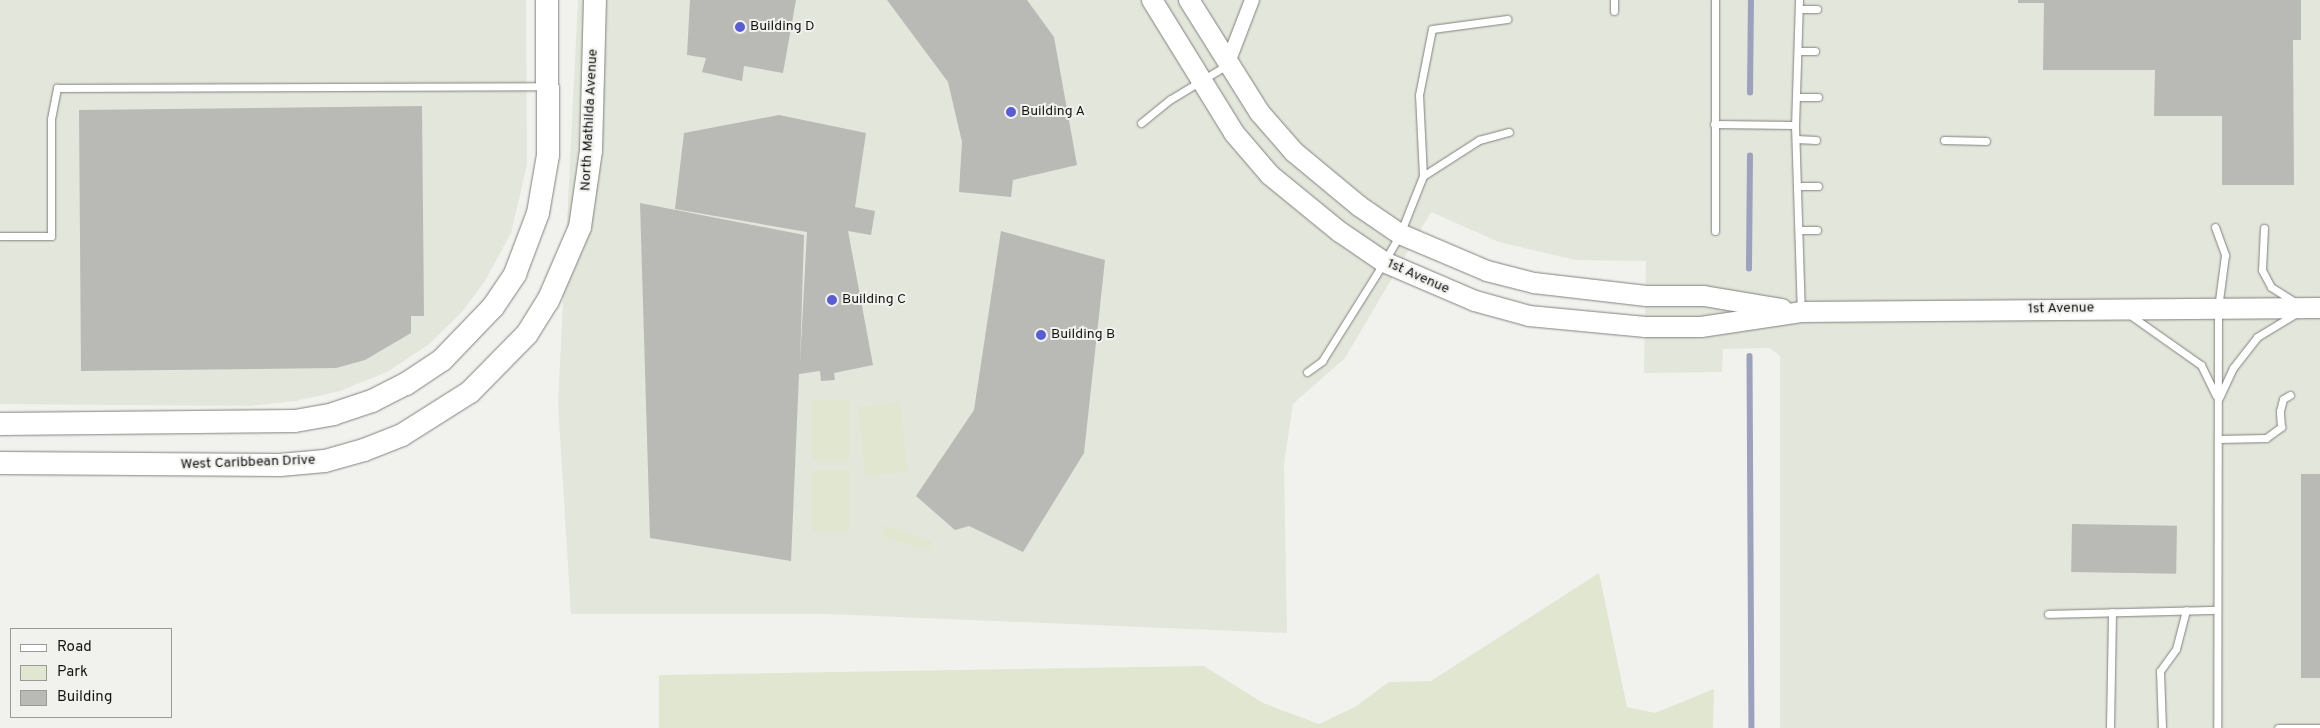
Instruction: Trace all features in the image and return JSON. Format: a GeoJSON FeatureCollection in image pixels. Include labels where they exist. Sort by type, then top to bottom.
{"type":"FeatureCollection","features":[{"type":"Feature","properties":{"kind":"main road"},"geometry":{"type":"LineString","coordinates":[[0,424],[252,423],[295,421],[333,414],[406,384],[442,360],[469,335],[515,274],[538,213],[548,155],[550,86],[547,0]]}},
{"type":"Feature","properties":{"kind":"main road","name":"North Mathilda Avenue"},"geometry":{"type":"LineString","coordinates":[[498,365],[527,334],[548,302],[580,227],[590,151],[595,0]]}},
{"type":"Feature","properties":{"kind":"main road","name":"West Caribbean Drive"},"geometry":{"type":"LineString","coordinates":[[0,464],[280,465],[325,461],[364,450],[402,435],[470,392],[498,365]]}},
{"type":"Feature","properties":{"kind":"street","name":"1st Avenue"},"geometry":{"type":"LineString","coordinates":[[1152,0],[1200,82],[1234,132],[1270,175],[1340,232],[1384,262],[1475,301],[1529,316],[1581,323],[1701,327],[1802,312],[2313,308]]}},
{"type":"Feature","properties":{"kind":"street","name":"1st Avenue"},"geometry":{"type":"LineString","coordinates":[[1190,0],[1227,64],[1260,112],[1294,152],[1352,201],[1400,234],[1486,271],[1534,284],[1646,296],[1704,296],[1802,312]]}},
{"type":"Feature","properties":{"kind":"street"},"geometry":{"type":"LineString","coordinates":[[1227,64],[1252,0]]}},
{"type":"Feature","properties":{"kind":"lane"},"geometry":{"type":"LineString","coordinates":[[1614,0],[1614,11]]}},
{"type":"Feature","properties":{"kind":"lane"},"geometry":{"type":"LineString","coordinates":[[1715,0],[1715,232]]}},
{"type":"Feature","properties":{"kind":"lane"},"geometry":{"type":"LineString","coordinates":[[1799,0],[1798,97],[1795,125],[1802,312]]}},
{"type":"Feature","properties":{"kind":"lane"},"geometry":{"type":"LineString","coordinates":[[1799,9],[1817,9]]}},
{"type":"Feature","properties":{"kind":"lane"},"geometry":{"type":"LineString","coordinates":[[1307,372],[1322,360],[1384,262],[1400,234],[1423,176],[1419,95],[1432,29],[1507,19]]}},
{"type":"Feature","properties":{"kind":"lane"},"geometry":{"type":"LineString","coordinates":[[1798,51],[1815,51]]}},
{"type":"Feature","properties":{"kind":"lane"},"geometry":{"type":"LineString","coordinates":[[1141,123],[1171,99],[1227,64]]}},
{"type":"Feature","properties":{"kind":"lane"},"geometry":{"type":"LineString","coordinates":[[0,236],[51,236],[51,120],[57,88],[550,86]]}},
{"type":"Feature","properties":{"kind":"lane"},"geometry":{"type":"LineString","coordinates":[[1798,97],[1818,97]]}},
{"type":"Feature","properties":{"kind":"lane"},"geometry":{"type":"LineString","coordinates":[[1714,124],[1795,125]]}},
{"type":"Feature","properties":{"kind":"lane"},"geometry":{"type":"LineString","coordinates":[[1423,176],[1479,140],[1509,132]]}},
{"type":"Feature","properties":{"kind":"lane"},"geometry":{"type":"LineString","coordinates":[[1796,139],[1816,140]]}},
{"type":"Feature","properties":{"kind":"lane"},"geometry":{"type":"LineString","coordinates":[[1944,140],[1986,140]]}},
{"type":"Feature","properties":{"kind":"lane"},"geometry":{"type":"LineString","coordinates":[[1798,186],[1818,186]]}},
{"type":"Feature","properties":{"kind":"lane"},"geometry":{"type":"LineString","coordinates":[[2215,227],[2226,255],[2218,308],[2217,610],[2217,727],[2225,728]]}},
{"type":"Feature","properties":{"kind":"lane"},"geometry":{"type":"LineString","coordinates":[[2264,228],[2262,270],[2271,287],[2313,308]]}},
{"type":"Feature","properties":{"kind":"lane"},"geometry":{"type":"LineString","coordinates":[[1800,230],[1817,230]]}},
{"type":"Feature","properties":{"kind":"lane"},"geometry":{"type":"LineString","coordinates":[[2122,308],[2201,365],[2218,401]]}},
{"type":"Feature","properties":{"kind":"lane"},"geometry":{"type":"LineString","coordinates":[[2218,401],[2233,368],[2257,337],[2313,308]]}},
{"type":"Feature","properties":{"kind":"lane"},"geometry":{"type":"LineString","coordinates":[[2218,439],[2266,438],[2281,427],[2280,411],[2283,399],[2290,395]]}},
{"type":"Feature","properties":{"kind":"lane"},"geometry":{"type":"LineString","coordinates":[[2162,728],[2160,670],[2176,649],[2186,610]]}},
{"type":"Feature","properties":{"kind":"lane"},"geometry":{"type":"LineString","coordinates":[[2048,614],[2217,610]]}},
{"type":"Feature","properties":{"kind":"lane"},"geometry":{"type":"LineString","coordinates":[[2110,728],[2112,612]]}},
{"type":"Feature","properties":{"kind":"lane"},"geometry":{"type":"LineString","coordinates":[[2278,728],[2320,728]]}},
{"type":"Feature","properties":{"kind":"shaded area"},"geometry":{"type":"Polygon","coordinates":[[[0,0],[526,0],[527,165],[511,233],[485,281],[461,313],[428,345],[387,372],[340,391],[296,401],[248,406],[0,404],[0,0]]]}},
{"type":"Feature","properties":{"kind":"shaded area"},"geometry":{"type":"Polygon","coordinates":[[[578,0],[2320,0],[2320,728],[1780,728],[1780,356],[1770,348],[1723,349],[1722,372],[1644,373],[1646,261],[1575,260],[1499,242],[1431,212],[1345,358],[1293,404],[1284,464],[1287,633],[826,614],[571,614],[558,404],[578,0]]]}},
{"type":"Feature","properties":{"kind":"green space"},"geometry":{"type":"Polygon","coordinates":[[[812,400],[849,400],[849,461],[812,461],[812,400]]]}},
{"type":"Feature","properties":{"kind":"green space"},"geometry":{"type":"Polygon","coordinates":[[[900,402],[907,472],[866,476],[858,406],[900,402]]]}},
{"type":"Feature","properties":{"kind":"green space"},"geometry":{"type":"Polygon","coordinates":[[[812,470],[849,470],[849,531],[812,531],[812,470]]]}},
{"type":"Feature","properties":{"kind":"green space"},"geometry":{"type":"Polygon","coordinates":[[[885,525],[933,542],[929,551],[882,536],[885,525]]]}},
{"type":"Feature","properties":{"kind":"green space"},"geometry":{"type":"Polygon","coordinates":[[[1599,573],[1627,707],[1655,713],[1714,689],[1713,728],[659,728],[659,675],[1204,666],[1263,703],[1319,724],[1355,707],[1389,682],[1431,681],[1599,573]]]}},
{"type":"Feature","properties":{"kind":"building","name":"Building D"},"geometry":{"type":"Polygon","coordinates":[[[690,0],[796,0],[783,73],[744,66],[742,81],[702,72],[706,58],[687,55],[690,0]]]}},
{"type":"Feature","properties":{"kind":"building","name":"Building A"},"geometry":{"type":"Polygon","coordinates":[[[887,0],[1027,0],[1054,37],[1077,165],[1013,180],[1011,197],[959,192],[962,142],[948,82],[887,0]]]}},
{"type":"Feature","properties":{"kind":"building"},"geometry":{"type":"Polygon","coordinates":[[[2018,0],[2301,0],[2301,40],[2293,40],[2294,185],[2222,185],[2222,116],[2154,116],[2155,70],[2043,70],[2044,3],[2018,3],[2018,0]]]}},
{"type":"Feature","properties":{"kind":"building"},"geometry":{"type":"Polygon","coordinates":[[[422,106],[424,316],[411,316],[411,333],[365,360],[336,368],[81,371],[79,110],[422,106]]]}},
{"type":"Feature","properties":{"kind":"building"},"geometry":{"type":"Polygon","coordinates":[[[779,115],[866,133],[855,207],[875,211],[871,235],[848,231],[873,365],[834,373],[835,380],[821,381],[820,371],[799,374],[791,561],[650,538],[640,203],[804,235],[800,363],[807,232],[675,209],[684,133],[779,115]]]}},
{"type":"Feature","properties":{"kind":"building","name":"Building B"},"geometry":{"type":"Polygon","coordinates":[[[1001,231],[1105,260],[1084,453],[1023,552],[969,526],[955,530],[916,496],[974,410],[1001,231]]]}},
{"type":"Feature","properties":{"kind":"building"},"geometry":{"type":"Polygon","coordinates":[[[2301,474],[2320,474],[2320,678],[2301,678],[2301,474]]]}},
{"type":"Feature","properties":{"kind":"building"},"geometry":{"type":"Polygon","coordinates":[[[2072,524],[2177,526],[2176,574],[2071,572],[2072,524]]]}},
{"type":"Feature","properties":{"kind":"waterway"},"geometry":{"type":"LineString","coordinates":[[1750,93],[1751,0]]}},
{"type":"Feature","properties":{"kind":"waterway"},"geometry":{"type":"LineString","coordinates":[[1749,269],[1750,156]]}},
{"type":"Feature","properties":{"kind":"waterway"},"geometry":{"type":"LineString","coordinates":[[1750,356],[1752,728]]}},
{"type":"Feature","properties":{"kind":"place","name":"Building D"},"geometry":{"type":"Point","coordinates":[740,27]}},
{"type":"Feature","properties":{"kind":"place","name":"Building A"},"geometry":{"type":"Point","coordinates":[1011,112]}},
{"type":"Feature","properties":{"kind":"place","name":"Building C"},"geometry":{"type":"Point","coordinates":[832,300]}},
{"type":"Feature","properties":{"kind":"place","name":"Building B"},"geometry":{"type":"Point","coordinates":[1041,335]}}]}
